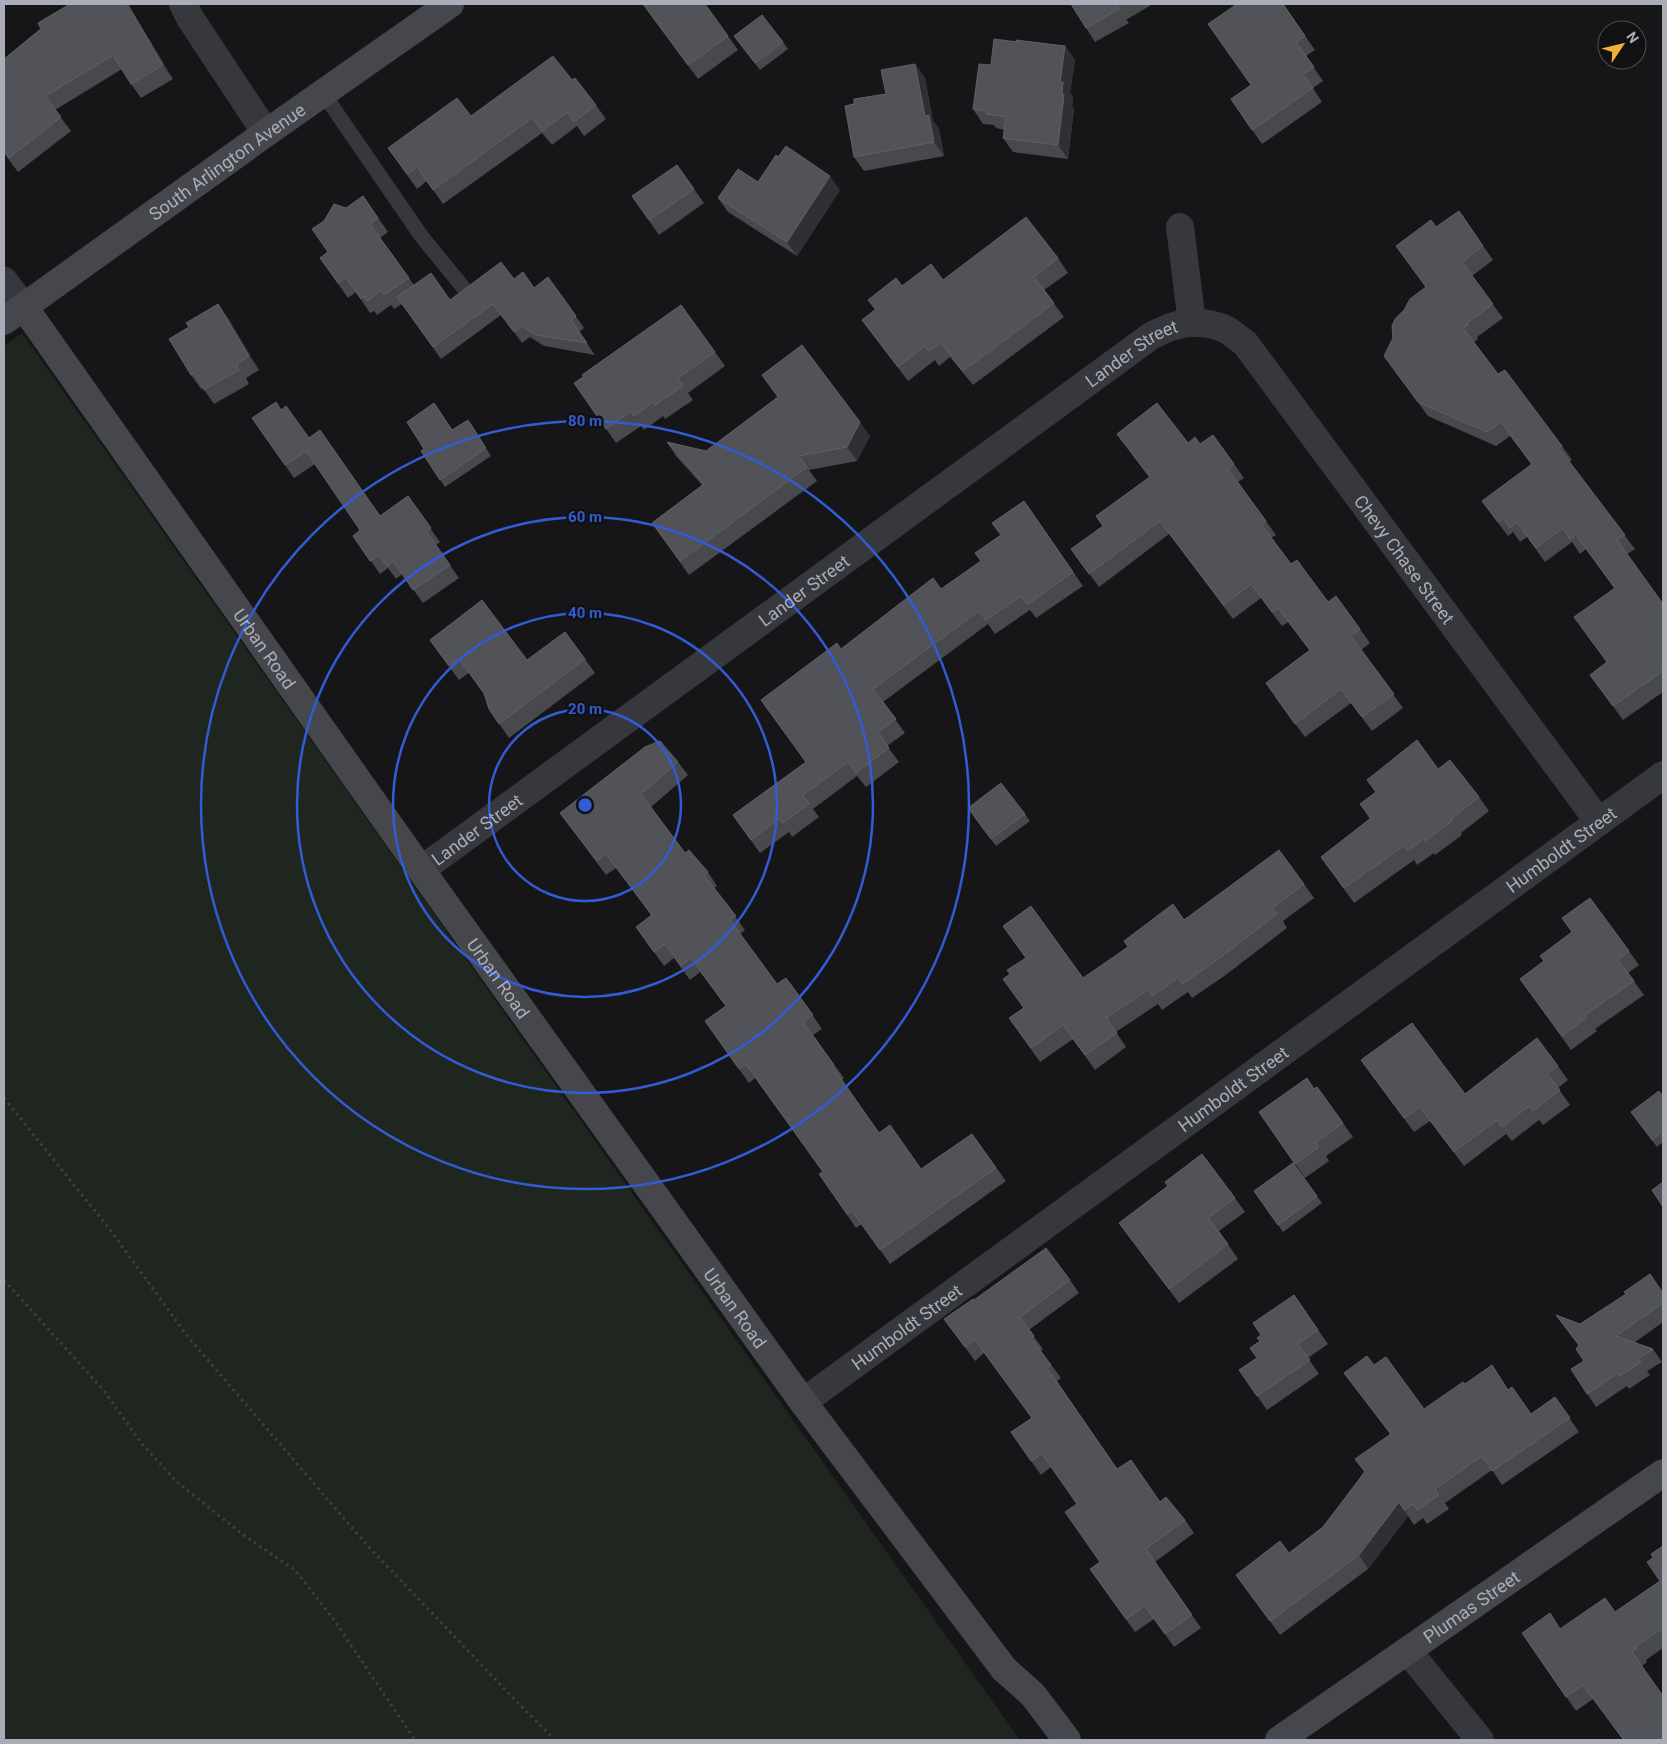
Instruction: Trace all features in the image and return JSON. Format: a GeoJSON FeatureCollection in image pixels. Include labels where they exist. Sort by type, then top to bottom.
{"type":"FeatureCollection","features":[{"type":"Feature","properties":{"kind":"street"},"geometry":{"type":"LineString","coordinates":[[183,4],[190,18],[266,133]]}},
{"type":"Feature","properties":{"kind":"street","name":"South Arlington Avenue"},"geometry":{"type":"LineString","coordinates":[[14,314],[450,4]]}},
{"type":"Feature","properties":{"kind":"street"},"geometry":{"type":"LineString","coordinates":[[1180,227],[1192,323]]}},
{"type":"Feature","properties":{"kind":"street","name":"Urban Road"},"geometry":{"type":"LineString","coordinates":[[4,281],[14,314],[421,870],[803,1402],[1004,1669],[1033,1695],[1067,1740]]}},
{"type":"Feature","properties":{"kind":"street","name":"Chevy Chase Street"},"geometry":{"type":"LineString","coordinates":[[1192,323],[1203,323],[1224,329],[1245,344],[1599,822]]}},
{"type":"Feature","properties":{"kind":"street","name":"Lander Street"},"geometry":{"type":"LineString","coordinates":[[421,870],[1151,336],[1170,326],[1192,323]]}},
{"type":"Feature","properties":{"kind":"street","name":"Humboldt Street"},"geometry":{"type":"LineString","coordinates":[[803,1402],[1663,775]]}},
{"type":"Feature","properties":{"kind":"street","name":"Plumas Street"},"geometry":{"type":"LineString","coordinates":[[1280,1740],[1663,1473]]}},
{"type":"Feature","properties":{"kind":"street"},"geometry":{"type":"LineString","coordinates":[[1408,1651],[1480,1740]]}},
{"type":"Feature","properties":{"kind":"street","name":"Urban Road"},"geometry":{"type":"LineString","coordinates":[[1004,1669],[1018,1703],[1044,1740]]}},
{"type":"Feature","properties":{"kind":"lane"},"geometry":{"type":"LineString","coordinates":[[323,93],[422,237],[467,292]]}},
{"type":"Feature","properties":{"kind":"path"},"geometry":{"type":"LineString","coordinates":[[4,1098],[111,1231],[188,1337],[353,1530],[555,1740]]}},
{"type":"Feature","properties":{"kind":"path"},"geometry":{"type":"LineString","coordinates":[[4,1280],[105,1392],[142,1444],[177,1482],[242,1534],[294,1570],[332,1617],[415,1740]]}},
{"type":"Feature","properties":{"kind":"shaded area"},"geometry":{"type":"Polygon","coordinates":[[[22,333],[1020,1740],[4,1740],[4,346],[22,333]]]}},
{"type":"Feature","properties":{"kind":"building"},"geometry":{"type":"Polygon","coordinates":[[[70,4],[127,4],[163,65],[131,84],[113,55],[45,96],[61,117],[9,158],[4,151],[4,59],[41,29],[38,23],[70,4]]]}},
{"type":"Feature","properties":{"kind":"building"},"geometry":{"type":"Polygon","coordinates":[[[643,4],[705,4],[728,36],[688,65],[643,4]]]}},
{"type":"Feature","properties":{"kind":"building"},"geometry":{"type":"Polygon","coordinates":[[[1071,4],[1119,4],[1117,5],[1119,9],[1086,28],[1071,4]]]}},
{"type":"Feature","properties":{"kind":"building"},"geometry":{"type":"Polygon","coordinates":[[[1237,4],[1283,4],[1305,36],[1296,42],[1314,67],[1303,74],[1313,88],[1252,130],[1231,99],[1251,85],[1208,24],[1237,4]]]}},
{"type":"Feature","properties":{"kind":"building"},"geometry":{"type":"Polygon","coordinates":[[[762,15],[783,42],[755,63],[734,36],[762,15]]]}},
{"type":"Feature","properties":{"kind":"building"},"geometry":{"type":"Polygon","coordinates":[[[994,39],[1065,46],[1060,82],[1063,82],[1062,95],[1064,95],[1058,145],[1003,138],[1006,117],[986,114],[986,111],[973,109],[979,64],[991,65],[994,39]]]}},
{"type":"Feature","properties":{"kind":"building"},"geometry":{"type":"Polygon","coordinates":[[[553,56],[572,80],[575,78],[596,105],[574,122],[567,112],[542,131],[532,118],[433,190],[417,167],[407,174],[388,148],[457,98],[471,116],[553,56]]]}},
{"type":"Feature","properties":{"kind":"building"},"geometry":{"type":"Polygon","coordinates":[[[915,64],[925,116],[929,115],[934,142],[854,157],[845,106],[854,104],[854,99],[886,94],[881,70],[915,64]]]}},
{"type":"Feature","properties":{"kind":"building"},"geometry":{"type":"Polygon","coordinates":[[[786,146],[830,176],[787,242],[718,198],[738,169],[758,182],[776,155],[778,157],[786,146]]]}},
{"type":"Feature","properties":{"kind":"building"},"geometry":{"type":"Polygon","coordinates":[[[677,165],[694,189],[649,220],[632,196],[677,165]]]}},
{"type":"Feature","properties":{"kind":"building"},"geometry":{"type":"Polygon","coordinates":[[[363,196],[378,218],[370,224],[409,278],[384,295],[381,291],[367,301],[364,296],[361,299],[346,278],[338,283],[320,258],[328,252],[312,229],[324,221],[334,204],[346,208],[363,196]]]}},
{"type":"Feature","properties":{"kind":"building"},"geometry":{"type":"Polygon","coordinates":[[[1459,211],[1483,246],[1462,262],[1493,304],[1463,328],[1498,374],[1505,370],[1562,446],[1559,448],[1625,535],[1617,540],[1663,604],[1663,671],[1613,706],[1590,675],[1607,662],[1574,617],[1615,588],[1576,535],[1570,539],[1563,528],[1536,548],[1517,522],[1510,528],[1503,518],[1498,522],[1482,501],[1532,464],[1501,422],[1487,432],[1418,402],[1384,356],[1393,338],[1392,326],[1395,319],[1404,310],[1410,299],[1426,287],[1396,246],[1431,220],[1436,227],[1459,211]]]}},
{"type":"Feature","properties":{"kind":"building"},"geometry":{"type":"Polygon","coordinates":[[[1026,217],[1058,258],[1034,277],[1054,303],[963,371],[941,343],[929,351],[925,346],[898,367],[862,320],[876,309],[868,300],[896,278],[902,286],[931,264],[943,280],[1026,217]]]}},
{"type":"Feature","properties":{"kind":"building"},"geometry":{"type":"Polygon","coordinates":[[[501,262],[514,279],[523,272],[534,288],[548,277],[576,316],[571,320],[587,343],[536,335],[522,326],[514,332],[493,304],[433,347],[397,297],[431,273],[450,300],[501,262]]]}},
{"type":"Feature","properties":{"kind":"building"},"geometry":{"type":"Polygon","coordinates":[[[218,304],[249,356],[236,364],[239,370],[204,390],[194,373],[191,375],[169,339],[189,327],[186,323],[218,304]]]}},
{"type":"Feature","properties":{"kind":"building"},"geometry":{"type":"Polygon","coordinates":[[[681,305],[715,352],[678,378],[683,386],[655,405],[653,402],[634,416],[631,411],[606,429],[574,383],[584,377],[582,375],[681,305]]]}},
{"type":"Feature","properties":{"kind":"building"},"geometry":{"type":"Polygon","coordinates":[[[802,345],[860,422],[847,447],[799,456],[807,467],[680,561],[652,523],[704,484],[667,442],[706,451],[778,397],[762,375],[802,345]]]}},
{"type":"Feature","properties":{"kind":"building"},"geometry":{"type":"Polygon","coordinates":[[[276,402],[281,410],[286,406],[309,438],[320,430],[380,516],[408,496],[431,528],[426,531],[450,565],[413,590],[393,561],[387,566],[379,555],[370,561],[353,536],[360,530],[306,451],[285,465],[252,418],[276,402]]]}},
{"type":"Feature","properties":{"kind":"building"},"geometry":{"type":"Polygon","coordinates":[[[434,403],[452,430],[468,420],[486,448],[440,480],[421,451],[424,449],[407,422],[434,403]]]}},
{"type":"Feature","properties":{"kind":"building"},"geometry":{"type":"Polygon","coordinates":[[[1157,403],[1188,443],[1195,437],[1200,444],[1213,435],[1234,464],[1228,469],[1266,521],[1261,524],[1291,564],[1297,560],[1328,602],[1336,596],[1360,629],[1351,636],[1394,694],[1362,717],[1341,689],[1295,724],[1266,683],[1310,650],[1278,608],[1272,612],[1251,584],[1224,605],[1160,521],[1089,574],[1071,549],[1103,526],[1096,516],[1150,477],[1117,434],[1157,403]]]}},
{"type":"Feature","properties":{"kind":"building"},"geometry":{"type":"Polygon","coordinates":[[[1024,501],[1073,572],[1027,605],[1021,596],[986,620],[979,611],[873,689],[896,719],[878,732],[889,748],[856,773],[848,762],[803,795],[809,804],[783,823],[779,819],[751,840],[733,815],[806,762],[761,700],[837,643],[841,649],[933,578],[941,589],[981,561],[975,553],[1001,535],[992,523],[1024,501]]]}},
{"type":"Feature","properties":{"kind":"building"},"geometry":{"type":"Polygon","coordinates":[[[482,600],[527,660],[565,632],[585,659],[499,724],[489,709],[484,693],[459,659],[449,666],[430,640],[482,600]]]}},
{"type":"Feature","properties":{"kind":"building"},"geometry":{"type":"Polygon","coordinates":[[[1417,740],[1438,769],[1450,760],[1479,797],[1451,819],[1452,821],[1425,841],[1424,838],[1408,851],[1404,846],[1344,888],[1321,857],[1371,818],[1360,804],[1376,792],[1367,780],[1417,740]]]}},
{"type":"Feature","properties":{"kind":"building"},"geometry":{"type":"Polygon","coordinates":[[[660,741],[678,762],[641,794],[685,853],[689,850],[708,872],[704,875],[736,916],[730,920],[777,984],[786,978],[813,1015],[803,1022],[879,1133],[890,1125],[921,1169],[972,1134],[996,1168],[880,1250],[852,1211],[847,1214],[819,1174],[823,1172],[746,1064],[739,1069],[705,1021],[726,1006],[691,958],[681,966],[665,944],[654,952],[636,927],[652,915],[606,854],[597,861],[560,813],[645,747],[660,741]]]}},
{"type":"Feature","properties":{"kind":"building"},"geometry":{"type":"Polygon","coordinates":[[[1001,783],[1025,814],[991,839],[968,808],[1001,783]]]}},
{"type":"Feature","properties":{"kind":"building"},"geometry":{"type":"Polygon","coordinates":[[[1279,850],[1304,884],[1273,908],[1277,914],[1182,984],[1178,978],[1152,996],[1148,990],[1106,1018],[1117,1033],[1085,1055],[1063,1025],[1031,1048],[1009,1018],[1024,1008],[1003,979],[1010,974],[1007,970],[1026,958],[1003,926],[1031,906],[1083,978],[1128,947],[1124,941],[1173,904],[1184,920],[1279,850]]]}},
{"type":"Feature","properties":{"kind":"building"},"geometry":{"type":"Polygon","coordinates":[[[1590,898],[1629,951],[1618,960],[1634,981],[1585,1015],[1587,1017],[1562,1036],[1520,979],[1544,961],[1540,956],[1572,932],[1562,918],[1590,898]]]}},
{"type":"Feature","properties":{"kind":"building"},"geometry":{"type":"Polygon","coordinates":[[[1412,1023],[1465,1094],[1537,1038],[1558,1066],[1547,1074],[1560,1090],[1533,1111],[1529,1106],[1502,1127],[1497,1120],[1454,1152],[1420,1107],[1404,1118],[1361,1060],[1412,1023]]]}},
{"type":"Feature","properties":{"kind":"building"},"geometry":{"type":"Polygon","coordinates":[[[1307,1078],[1314,1089],[1317,1087],[1343,1123],[1316,1142],[1319,1147],[1295,1164],[1259,1112],[1307,1078]]]}},
{"type":"Feature","properties":{"kind":"building"},"geometry":{"type":"Polygon","coordinates":[[[1659,1091],[1663,1097],[1663,1131],[1652,1140],[1631,1112],[1659,1091]]]}},
{"type":"Feature","properties":{"kind":"building"},"geometry":{"type":"Polygon","coordinates":[[[1202,1154],[1235,1198],[1208,1218],[1228,1244],[1169,1289],[1119,1223],[1168,1186],[1165,1182],[1202,1154]]]}},
{"type":"Feature","properties":{"kind":"building"},"geometry":{"type":"Polygon","coordinates":[[[1293,1163],[1317,1196],[1278,1225],[1254,1191],[1293,1163]]]}},
{"type":"Feature","properties":{"kind":"building"},"geometry":{"type":"Polygon","coordinates":[[[1663,1182],[1663,1207],[1652,1190],[1663,1182]]]}},
{"type":"Feature","properties":{"kind":"building"},"geometry":{"type":"Polygon","coordinates":[[[1046,1248],[1070,1280],[1020,1317],[1034,1336],[1031,1338],[1051,1365],[1047,1368],[1117,1469],[1131,1460],[1160,1502],[1166,1497],[1185,1520],[1146,1549],[1192,1615],[1165,1634],[1145,1606],[1126,1619],[1090,1569],[1100,1562],[1065,1512],[1077,1504],[1042,1454],[1031,1461],[1011,1432],[1032,1418],[975,1340],[965,1347],[944,1319],[974,1300],[1046,1248]]]}},
{"type":"Feature","properties":{"kind":"building"},"geometry":{"type":"Polygon","coordinates":[[[1650,1274],[1663,1293],[1663,1303],[1616,1336],[1653,1349],[1638,1359],[1641,1362],[1620,1376],[1618,1373],[1587,1394],[1571,1369],[1584,1361],[1576,1349],[1579,1345],[1556,1315],[1580,1324],[1626,1294],[1624,1292],[1650,1274]]]}},
{"type":"Feature","properties":{"kind":"building"},"geometry":{"type":"Polygon","coordinates":[[[1294,1295],[1318,1330],[1298,1344],[1310,1360],[1257,1396],[1239,1370],[1257,1358],[1250,1348],[1260,1341],[1257,1338],[1261,1335],[1253,1323],[1294,1295]]]}},
{"type":"Feature","properties":{"kind":"building"},"geometry":{"type":"Polygon","coordinates":[[[1367,1356],[1374,1365],[1386,1357],[1424,1409],[1492,1365],[1508,1390],[1512,1387],[1531,1414],[1555,1397],[1570,1418],[1492,1471],[1482,1456],[1435,1489],[1439,1495],[1417,1510],[1413,1504],[1404,1510],[1399,1502],[1359,1555],[1270,1621],[1236,1575],[1280,1541],[1289,1553],[1323,1527],[1365,1472],[1355,1459],[1391,1434],[1344,1373],[1367,1356]]]}},
{"type":"Feature","properties":{"kind":"building"},"geometry":{"type":"Polygon","coordinates":[[[1663,1546],[1663,1628],[1636,1646],[1637,1648],[1632,1652],[1663,1696],[1663,1740],[1624,1740],[1583,1685],[1566,1697],[1522,1633],[1550,1613],[1560,1629],[1605,1598],[1615,1612],[1660,1581],[1647,1562],[1653,1558],[1651,1554],[1663,1546]]]}}]}
